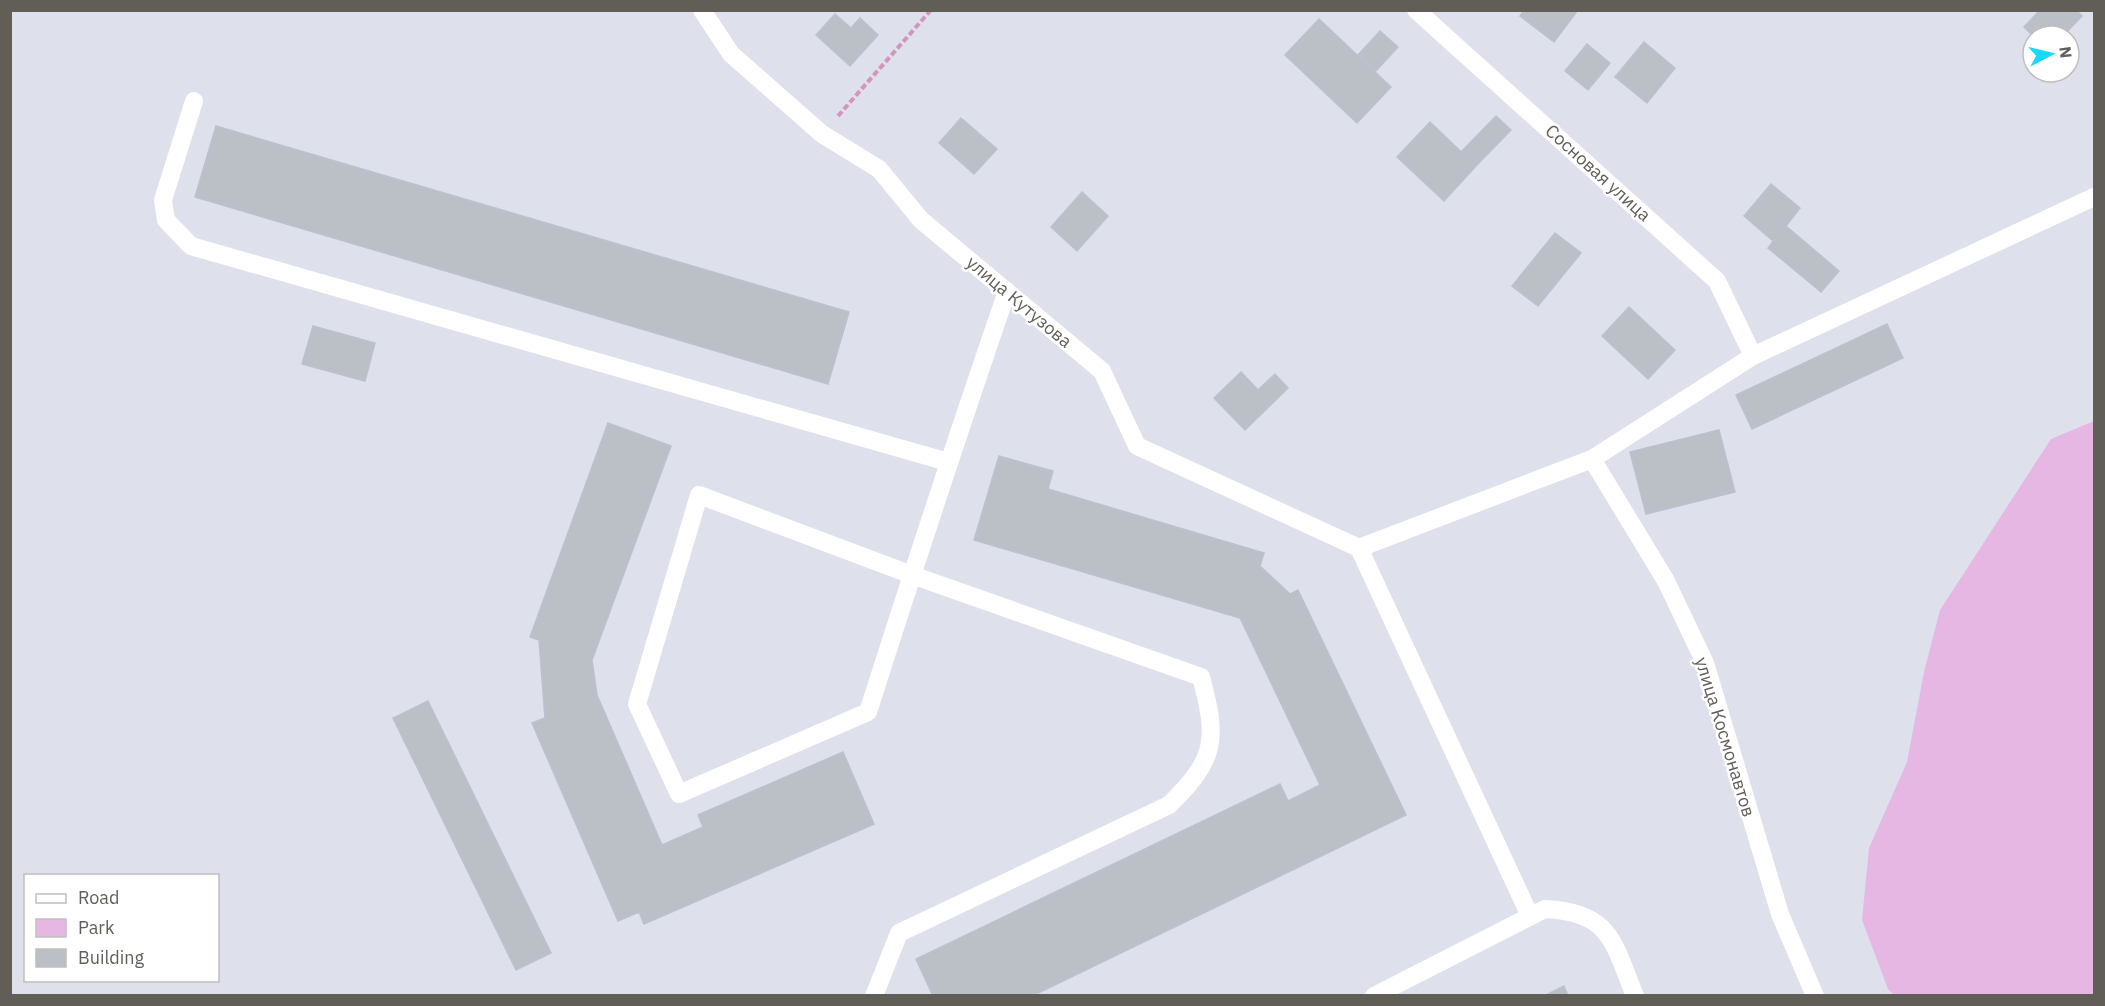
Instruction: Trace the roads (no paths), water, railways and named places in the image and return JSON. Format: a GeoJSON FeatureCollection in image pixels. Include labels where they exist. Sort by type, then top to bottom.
{"type":"FeatureCollection","features":[{"type":"Feature","properties":{"kind":"street","name":"улица Кутузова"},"geometry":{"type":"LineString","coordinates":[[702,10],[731,54],[822,134],[879,169],[921,220],[1102,371],[1137,446],[1359,548]]}},
{"type":"Feature","properties":{"kind":"street","name":"Сосновая улица"},"geometry":{"type":"LineString","coordinates":[[1416,10],[1717,281],[1753,356]]}},
{"type":"Feature","properties":{"kind":"street"},"geometry":{"type":"LineString","coordinates":[[194,102],[163,200],[166,220],[191,246],[948,462]]}},
{"type":"Feature","properties":{"kind":"street"},"geometry":{"type":"LineString","coordinates":[[1530,916],[1359,548],[1592,459],[1753,356],[2094,197]]}},
{"type":"Feature","properties":{"kind":"street"},"geometry":{"type":"LineString","coordinates":[[874,996],[899,933],[1169,806],[1193,782],[1210,754],[1212,717],[1201,677],[912,575],[699,495],[637,704],[679,794],[868,712],[912,575],[948,462],[1007,291]]}},
{"type":"Feature","properties":{"kind":"street","name":"улица Космонавтов"},"geometry":{"type":"LineString","coordinates":[[1592,459],[1666,581],[1705,663],[1780,914],[1815,996]]}},
{"type":"Feature","properties":{"kind":"street"},"geometry":{"type":"LineString","coordinates":[[1374,996],[1545,909],[1571,910],[1598,922],[1614,942],[1635,996]]}}]}
